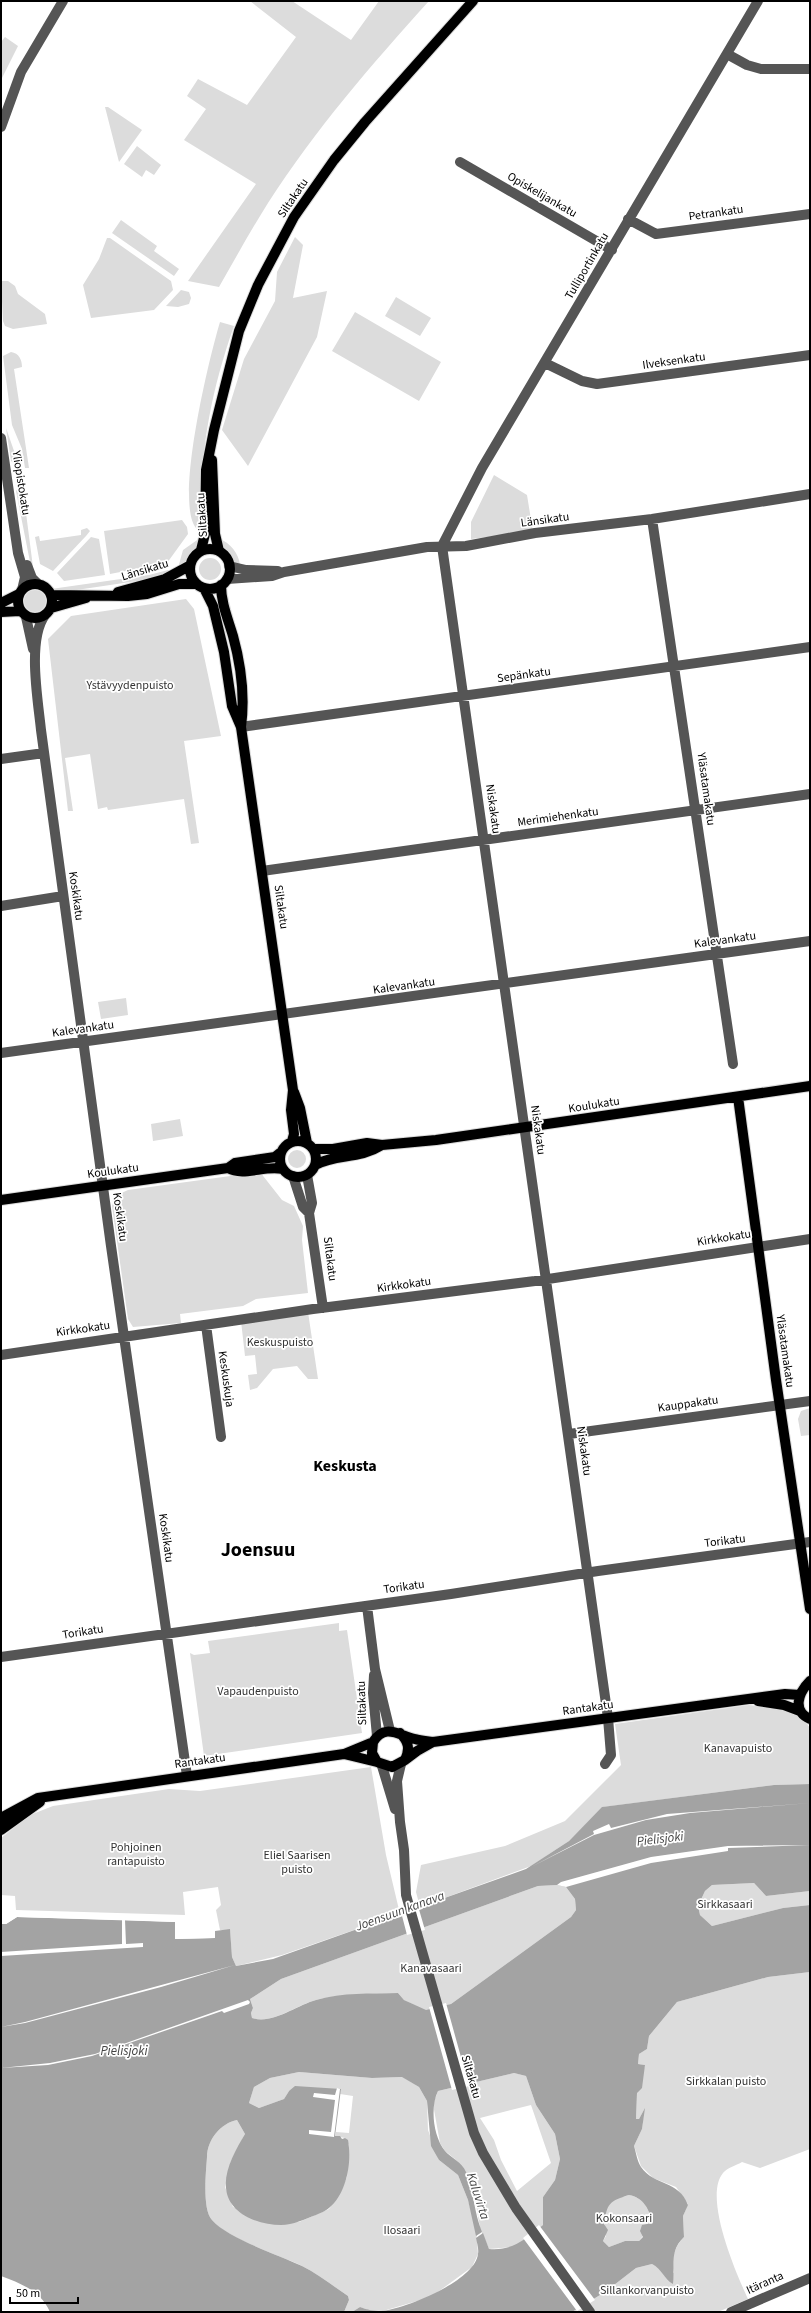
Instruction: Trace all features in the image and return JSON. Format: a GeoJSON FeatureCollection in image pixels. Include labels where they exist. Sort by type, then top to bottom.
{"type":"FeatureCollection","features":[{"type":"Feature","properties":{"kind":"main road","name":"Siltakatu"},"geometry":{"type":"LineString","coordinates":[[202,550],[205,534],[206,470],[211,452],[219,407],[239,331],[256,290],[294,218],[334,160],[473,1]]}},
{"type":"Feature","properties":{"kind":"main road","name":"Siltakatu"},"geometry":{"type":"LineString","coordinates":[[211,452],[215,534],[219,551]]}},
{"type":"Feature","properties":{"kind":"main road"},"geometry":{"type":"LineString","coordinates":[[214,549],[219,551],[224,555],[230,566],[224,582],[216,588],[200,586],[192,579],[190,566],[192,560],[202,550],[214,549]]}},
{"type":"Feature","properties":{"kind":"main road","name":"Länsikatu"},"geometry":{"type":"LineString","coordinates":[[108,594],[165,579],[190,566]]}},
{"type":"Feature","properties":{"kind":"main road","name":"Siltakatu"},"geometry":{"type":"LineString","coordinates":[[224,582],[221,593],[234,638],[241,678],[244,705],[241,727]]}},
{"type":"Feature","properties":{"kind":"main road"},"geometry":{"type":"LineString","coordinates":[[1,603],[30,585],[38,584],[46,588],[51,595],[48,612],[36,619],[23,614],[1,612]]}},
{"type":"Feature","properties":{"kind":"main road","name":"Länsikatu"},"geometry":{"type":"LineString","coordinates":[[51,595],[92,596],[108,594],[147,594],[178,584],[200,586]]}},
{"type":"Feature","properties":{"kind":"main road","name":"Siltakatu"},"geometry":{"type":"LineString","coordinates":[[200,586],[213,606],[224,652],[232,706],[241,727],[293,1090],[300,1108],[310,1146]]}},
{"type":"Feature","properties":{"kind":"main road"},"geometry":{"type":"LineString","coordinates":[[20,592],[18,603],[23,614]]}},
{"type":"Feature","properties":{"kind":"main road","name":"Länsikatu"},"geometry":{"type":"LineString","coordinates":[[48,612],[92,596]]}},
{"type":"Feature","properties":{"kind":"main road","name":"Koulukatu"},"geometry":{"type":"LineString","coordinates":[[310,1146],[333,1149],[367,1143],[382,1145],[525,1128],[810,1086]]}},
{"type":"Feature","properties":{"kind":"main road","name":"Siltakatu"},"geometry":{"type":"LineString","coordinates":[[292,1141],[294,1134],[291,1110],[293,1090]]}},
{"type":"Feature","properties":{"kind":"main road","name":"Yläsatamakatu"},"geometry":{"type":"LineString","coordinates":[[738,1097],[779,1405],[805,1543],[810,1609]]}},
{"type":"Feature","properties":{"kind":"main road"},"geometry":{"type":"LineString","coordinates":[[292,1141],[310,1146],[315,1164],[307,1175],[293,1176],[282,1169],[280,1153],[284,1147],[292,1141]]}},
{"type":"Feature","properties":{"kind":"main road","name":"Koulukatu"},"geometry":{"type":"LineString","coordinates":[[315,1164],[328,1159],[369,1153],[382,1145]]}},
{"type":"Feature","properties":{"kind":"main road","name":"Koulukatu"},"geometry":{"type":"LineString","coordinates":[[1,1200],[228,1168],[235,1163],[275,1157],[280,1153]]}},
{"type":"Feature","properties":{"kind":"main road","name":"Koulukatu"},"geometry":{"type":"LineString","coordinates":[[228,1168],[234,1172],[270,1168],[282,1169]]}},
{"type":"Feature","properties":{"kind":"main road"},"geometry":{"type":"LineString","coordinates":[[800,1711],[798,1704],[800,1694],[810,1681]]}},
{"type":"Feature","properties":{"kind":"main road","name":"Rantakatu"},"geometry":{"type":"LineString","coordinates":[[395,1732],[415,1739],[434,1742],[746,1699],[785,1694],[800,1694]]}},
{"type":"Feature","properties":{"kind":"main road","name":"Rantakatu"},"geometry":{"type":"LineString","coordinates":[[746,1699],[784,1705],[800,1711],[810,1719]]}},
{"type":"Feature","properties":{"kind":"main road"},"geometry":{"type":"LineString","coordinates":[[395,1732],[406,1739],[408,1746],[403,1762],[392,1767],[379,1764],[372,1753],[375,1739],[395,1732]]}},
{"type":"Feature","properties":{"kind":"main road","name":"Rantakatu"},"geometry":{"type":"LineString","coordinates":[[1,1818],[38,1798],[344,1754],[375,1739]]}},
{"type":"Feature","properties":{"kind":"main road","name":"Rantakatu"},"geometry":{"type":"LineString","coordinates":[[403,1762],[417,1751],[434,1742]]}},
{"type":"Feature","properties":{"kind":"main road","name":"Rantakatu"},"geometry":{"type":"LineString","coordinates":[[344,1754],[379,1764]]}},
{"type":"Feature","properties":{"kind":"main road","name":"Rantakatu"},"geometry":{"type":"LineString","coordinates":[[1,1830],[39,1803],[60,1794]]}},
{"type":"Feature","properties":{"kind":"street"},"geometry":{"type":"LineString","coordinates":[[1,127],[21,72],[63,1]]}},
{"type":"Feature","properties":{"kind":"street","name":"Tulliportinkatu"},"geometry":{"type":"LineString","coordinates":[[442,546],[482,468],[758,1]]}},
{"type":"Feature","properties":{"kind":"street"},"geometry":{"type":"LineString","coordinates":[[727,54],[747,65],[761,68],[810,69]]}},
{"type":"Feature","properties":{"kind":"street","name":"Opiskelijankatu"},"geometry":{"type":"LineString","coordinates":[[460,162],[612,250]]}},
{"type":"Feature","properties":{"kind":"street","name":"Petrankatu"},"geometry":{"type":"LineString","coordinates":[[628,219],[656,234],[810,214]]}},
{"type":"Feature","properties":{"kind":"street","name":"Ilveksenkatu"},"geometry":{"type":"LineString","coordinates":[[545,363],[582,381],[597,384],[810,355]]}},
{"type":"Feature","properties":{"kind":"street","name":"Yliopistokatu"},"geometry":{"type":"LineString","coordinates":[[1,438],[17,533],[18,553],[25,577],[20,592]]}},
{"type":"Feature","properties":{"kind":"street","name":"Länsikatu"},"geometry":{"type":"LineString","coordinates":[[224,582],[272,576],[284,572],[442,546],[466,546],[535,534],[652,519],[810,494]]}},
{"type":"Feature","properties":{"kind":"street","name":"Yläsatamakatu"},"geometry":{"type":"LineString","coordinates":[[652,519],[697,810],[733,1064]]}},
{"type":"Feature","properties":{"kind":"street","name":"Yliopistokatu"},"geometry":{"type":"LineString","coordinates":[[17,533],[32,578],[38,584]]}},
{"type":"Feature","properties":{"kind":"street","name":"Niskakatu"},"geometry":{"type":"LineString","coordinates":[[442,546],[569,1434],[608,1718],[611,1755],[605,1764]]}},
{"type":"Feature","properties":{"kind":"street","name":"Länsikatu"},"geometry":{"type":"LineString","coordinates":[[230,566],[246,570],[284,572]]}},
{"type":"Feature","properties":{"kind":"street","name":"Koskikatu"},"geometry":{"type":"LineString","coordinates":[[35,661],[40,623],[48,612]]}},
{"type":"Feature","properties":{"kind":"street","name":"Koskikatu"},"geometry":{"type":"LineString","coordinates":[[23,614],[35,661],[44,753],[102,1186],[187,1776]]}},
{"type":"Feature","properties":{"kind":"street","name":"Sepänkatu"},"geometry":{"type":"LineString","coordinates":[[241,727],[464,697],[810,647]]}},
{"type":"Feature","properties":{"kind":"street"},"geometry":{"type":"LineString","coordinates":[[1,759],[44,753]]}},
{"type":"Feature","properties":{"kind":"street","name":"Merimiehenkatu"},"geometry":{"type":"LineString","coordinates":[[262,871],[810,794]]}},
{"type":"Feature","properties":{"kind":"street"},"geometry":{"type":"LineString","coordinates":[[1,906],[63,896]]}},
{"type":"Feature","properties":{"kind":"street","name":"Kalevankatu"},"geometry":{"type":"LineString","coordinates":[[1,1053],[810,941]]}},
{"type":"Feature","properties":{"kind":"street","name":"Siltakatu"},"geometry":{"type":"LineString","coordinates":[[307,1175],[312,1203],[309,1213],[323,1308]]}},
{"type":"Feature","properties":{"kind":"street","name":"Siltakatu"},"geometry":{"type":"LineString","coordinates":[[293,1176],[302,1207],[309,1213]]}},
{"type":"Feature","properties":{"kind":"street","name":"Kirkkokatu"},"geometry":{"type":"LineString","coordinates":[[1,1355],[323,1308],[546,1279],[810,1239]]}},
{"type":"Feature","properties":{"kind":"street","name":"Keskuskuja"},"geometry":{"type":"LineString","coordinates":[[206,1325],[221,1437]]}},
{"type":"Feature","properties":{"kind":"street","name":"Kauppakatu"},"geometry":{"type":"LineString","coordinates":[[569,1434],[810,1401]]}},
{"type":"Feature","properties":{"kind":"street","name":"Torikatu"},"geometry":{"type":"LineString","coordinates":[[1,1657],[367,1606],[587,1572],[805,1543]]}},
{"type":"Feature","properties":{"kind":"street","name":"Siltakatu"},"geometry":{"type":"LineString","coordinates":[[367,1606],[375,1670],[395,1732]]}},
{"type":"Feature","properties":{"kind":"street","name":"Siltakatu"},"geometry":{"type":"LineString","coordinates":[[375,1670],[373,1693],[375,1739]]}},
{"type":"Feature","properties":{"kind":"street","name":"Siltakatu"},"geometry":{"type":"LineString","coordinates":[[403,1762],[397,1781],[404,1850],[406,1895],[474,2133],[483,2153],[530,2229],[590,2311]]}},
{"type":"Feature","properties":{"kind":"street","name":"Siltakatu"},"geometry":{"type":"LineString","coordinates":[[379,1764],[400,1822]]}},
{"type":"Feature","properties":{"kind":"street","name":"Itäranta"},"geometry":{"type":"LineString","coordinates":[[731,2312],[810,2278]]}},
{"type":"Feature","properties":{"kind":"green space"},"geometry":{"type":"Polygon","coordinates":[[[250,1],[292,1],[351,40],[379,1],[429,1],[365,73],[305,150],[268,203],[219,287],[188,281],[256,184],[184,140],[206,109],[187,96],[198,79],[247,105],[296,37],[250,1]]]}},
{"type":"Feature","properties":{"kind":"green space"},"geometry":{"type":"Polygon","coordinates":[[[5,37],[18,46],[1,80],[1,42],[5,37]]]}},
{"type":"Feature","properties":{"kind":"green space"},"geometry":{"type":"Polygon","coordinates":[[[105,107],[108,107],[142,130],[119,162],[105,107]]]}},
{"type":"Feature","properties":{"kind":"green space"},"geometry":{"type":"Polygon","coordinates":[[[137,146],[161,165],[154,175],[146,170],[142,177],[124,164],[137,146]]]}},
{"type":"Feature","properties":{"kind":"green space"},"geometry":{"type":"Polygon","coordinates":[[[121,220],[157,246],[154,251],[179,269],[174,276],[112,233],[121,220]]]}},
{"type":"Feature","properties":{"kind":"green space"},"geometry":{"type":"Polygon","coordinates":[[[295,237],[303,245],[293,298],[327,291],[317,337],[248,466],[222,430],[244,359],[275,301],[277,272],[295,237]]]}},
{"type":"Feature","properties":{"kind":"green space"},"geometry":{"type":"Polygon","coordinates":[[[107,238],[110,238],[171,281],[173,290],[154,310],[91,318],[83,285],[99,259],[107,238]]]}},
{"type":"Feature","properties":{"kind":"green space"},"geometry":{"type":"Polygon","coordinates":[[[1,281],[8,281],[15,286],[18,294],[45,314],[47,324],[13,329],[5,326],[3,321],[1,281]]]}},
{"type":"Feature","properties":{"kind":"green space"},"geometry":{"type":"Polygon","coordinates":[[[181,290],[189,292],[191,298],[189,304],[178,307],[166,306],[181,290]]]}},
{"type":"Feature","properties":{"kind":"green space"},"geometry":{"type":"Polygon","coordinates":[[[396,297],[431,318],[420,336],[385,316],[396,297]]]}},
{"type":"Feature","properties":{"kind":"green space"},"geometry":{"type":"Polygon","coordinates":[[[355,312],[441,362],[419,401],[332,351],[355,312]]]}},
{"type":"Feature","properties":{"kind":"green space"},"geometry":{"type":"Polygon","coordinates":[[[220,322],[234,326],[218,376],[212,401],[204,451],[201,529],[197,529],[191,515],[189,492],[191,462],[202,396],[220,322]]]}},
{"type":"Feature","properties":{"kind":"green space"},"geometry":{"type":"Polygon","coordinates":[[[11,352],[18,355],[22,364],[22,367],[14,369],[29,468],[25,468],[22,449],[12,425],[3,356],[11,352]]]}},
{"type":"Feature","properties":{"kind":"green space"},"geometry":{"type":"Polygon","coordinates":[[[6,428],[20,468],[11,461],[6,428]]]}},
{"type":"Feature","properties":{"kind":"green space"},"geometry":{"type":"Polygon","coordinates":[[[494,475],[527,495],[533,532],[471,539],[471,522],[494,475]]]}},
{"type":"Feature","properties":{"kind":"green space"},"geometry":{"type":"Polygon","coordinates":[[[22,482],[33,567],[31,567],[16,491],[22,482]]]}},
{"type":"Feature","properties":{"kind":"green space"},"geometry":{"type":"Polygon","coordinates":[[[182,520],[187,527],[188,534],[167,563],[110,574],[104,531],[182,520]]]}},
{"type":"Feature","properties":{"kind":"green space"},"geometry":{"type":"Polygon","coordinates":[[[87,528],[90,531],[53,571],[40,564],[35,537],[39,536],[40,541],[81,535],[81,530],[87,528]]]}},
{"type":"Feature","properties":{"kind":"green space"},"geometry":{"type":"Polygon","coordinates":[[[91,537],[99,539],[105,575],[64,581],[57,573],[91,537]]]}},
{"type":"Feature","properties":{"kind":"green space"},"geometry":{"type":"Polygon","coordinates":[[[200,538],[192,555],[178,568],[183,550],[200,538]]]}},
{"type":"Feature","properties":{"kind":"green space"},"geometry":{"type":"Polygon","coordinates":[[[219,539],[227,543],[233,549],[238,557],[240,565],[229,559],[219,539]]]}},
{"type":"Feature","properties":{"kind":"green space"},"geometry":{"type":"Polygon","coordinates":[[[206,558],[214,558],[221,565],[221,573],[214,580],[206,580],[199,573],[199,565],[206,558]]]}},
{"type":"Feature","properties":{"kind":"green space"},"geometry":{"type":"Polygon","coordinates":[[[168,570],[171,572],[144,580],[56,593],[51,589],[149,575],[168,570]]]}},
{"type":"Feature","properties":{"kind":"green space"},"geometry":{"type":"Polygon","coordinates":[[[31,590],[39,590],[46,597],[46,605],[39,612],[31,612],[24,605],[24,597],[31,590]]]}},
{"type":"Feature","properties":{"kind":"green space","name":"Ystävyydenpuisto"},"geometry":{"type":"Polygon","coordinates":[[[186,599],[194,609],[221,736],[184,741],[199,843],[191,844],[184,799],[108,810],[107,807],[98,809],[90,754],[65,758],[73,811],[68,811],[48,639],[71,616],[186,599]]]}},
{"type":"Feature","properties":{"kind":"green space"},"geometry":{"type":"Polygon","coordinates":[[[126,998],[128,1015],[101,1019],[98,1002],[126,998]]]}},
{"type":"Feature","properties":{"kind":"green space"},"geometry":{"type":"Polygon","coordinates":[[[180,1119],[183,1136],[153,1141],[151,1124],[180,1119]]]}},
{"type":"Feature","properties":{"kind":"green space"},"geometry":{"type":"Polygon","coordinates":[[[297,1150],[303,1153],[306,1159],[303,1165],[297,1168],[291,1165],[288,1159],[291,1153],[297,1150]]]}},
{"type":"Feature","properties":{"kind":"green space"},"geometry":{"type":"Polygon","coordinates":[[[260,1172],[282,1200],[294,1206],[303,1226],[302,1240],[308,1293],[256,1299],[243,1306],[180,1314],[181,1323],[133,1327],[128,1319],[112,1206],[115,1196],[128,1190],[260,1172]]]}},
{"type":"Feature","properties":{"kind":"green space","name":"Keskuspuisto"},"geometry":{"type":"Polygon","coordinates":[[[308,1312],[318,1379],[308,1379],[297,1366],[273,1369],[257,1388],[250,1390],[248,1375],[257,1374],[255,1355],[245,1356],[241,1321],[308,1312]]]}},
{"type":"Feature","properties":{"kind":"green space"},"geometry":{"type":"Polygon","coordinates":[[[810,1408],[810,1435],[801,1436],[798,1419],[801,1411],[810,1408]]]}},
{"type":"Feature","properties":{"kind":"green space","name":"Vapaudenpuisto"},"geometry":{"type":"Polygon","coordinates":[[[339,1623],[339,1631],[347,1630],[362,1733],[204,1756],[190,1653],[194,1655],[210,1653],[208,1641],[339,1623]]]}},
{"type":"Feature","properties":{"kind":"green space","name":"Kanavapuisto"},"geometry":{"type":"Polygon","coordinates":[[[749,1705],[775,1708],[791,1713],[798,1716],[810,1728],[810,1784],[774,1785],[603,1807],[569,1841],[531,1866],[420,1907],[416,1892],[421,1865],[505,1846],[565,1821],[621,1765],[615,1724],[749,1705]]]}},
{"type":"Feature","properties":{"kind":"green space"},"geometry":{"type":"Polygon","coordinates":[[[371,1767],[386,1855],[400,1914],[282,1955],[236,1966],[232,1957],[230,1930],[220,1930],[216,1910],[221,1905],[218,1887],[183,1892],[185,1915],[16,1910],[15,1896],[1,1895],[1,1838],[30,1815],[53,1806],[169,1789],[200,1791],[371,1767]]]}},
{"type":"Feature","properties":{"kind":"green space","name":"Sirkkasaari"},"geometry":{"type":"Polygon","coordinates":[[[754,1883],[766,1896],[810,1891],[810,1905],[783,1908],[712,1926],[700,1915],[698,1906],[705,1891],[712,1885],[754,1883]]]}},
{"type":"Feature","properties":{"kind":"green space","name":"Kanavasaari"},"geometry":{"type":"Polygon","coordinates":[[[557,1885],[566,1887],[575,1899],[576,1910],[571,1917],[451,2004],[427,2012],[404,2000],[398,1993],[356,1995],[325,1998],[308,2002],[284,2014],[268,2019],[252,2018],[251,2013],[253,2008],[250,1999],[281,1979],[538,1886],[557,1885]]]}},
{"type":"Feature","properties":{"kind":"green space","name":"Sirkkalan puisto"},"geometry":{"type":"Polygon","coordinates":[[[810,1972],[810,2149],[760,2168],[742,2162],[725,2171],[718,2184],[717,2199],[719,2217],[736,2272],[748,2299],[718,2312],[572,2312],[605,2292],[636,2268],[652,2264],[674,2273],[673,2258],[678,2245],[684,2237],[683,2216],[688,2204],[676,2187],[653,2178],[641,2166],[634,2146],[642,2129],[644,2110],[639,2119],[636,2119],[637,2093],[645,2065],[638,2064],[639,2054],[647,2049],[649,2036],[677,2002],[768,1977],[810,1972]]]}},
{"type":"Feature","properties":{"kind":"green space","name":"Ilosaari"},"geometry":{"type":"Polygon","coordinates":[[[299,2072],[372,2078],[403,2077],[419,2087],[427,2101],[428,2130],[439,2160],[458,2175],[468,2200],[476,2229],[478,2254],[472,2267],[431,2297],[383,2311],[370,2311],[360,2307],[352,2312],[344,2312],[349,2300],[348,2296],[320,2276],[302,2266],[241,2240],[219,2227],[209,2215],[205,2190],[209,2144],[220,2129],[237,2120],[245,2134],[231,2161],[225,2187],[233,2207],[299,2222],[329,2209],[339,2195],[347,2177],[349,2145],[345,2138],[335,2136],[336,2132],[349,2133],[353,2096],[340,2094],[341,2089],[289,2091],[284,2099],[259,2108],[249,2103],[254,2087],[270,2078],[299,2072]]]}},
{"type":"Feature","properties":{"kind":"green space"},"geometry":{"type":"Polygon","coordinates":[[[514,2073],[526,2076],[536,2105],[555,2134],[560,2159],[555,2180],[543,2197],[543,2225],[514,2247],[489,2249],[480,2228],[475,2199],[455,2159],[445,2151],[440,2143],[433,2104],[438,2091],[514,2073]],[[531,2105],[480,2118],[494,2140],[501,2160],[517,2191],[551,2163],[531,2105]]]}},
{"type":"Feature","properties":{"kind":"green space","name":"Kokonsaari"},"geometry":{"type":"Polygon","coordinates":[[[629,2195],[642,2201],[648,2209],[652,2224],[639,2241],[625,2241],[609,2247],[603,2241],[606,2236],[604,2222],[605,2212],[609,2203],[615,2199],[629,2195]]]}},
{"type":"Feature","properties":{"kind":"water","name":"Pielisjoki"},"geometry":{"type":"Polygon","coordinates":[[[810,1784],[810,1891],[766,1896],[754,1883],[712,1885],[705,1891],[698,1906],[700,1915],[712,1926],[783,1908],[810,1905],[810,1972],[768,1977],[677,2002],[649,2036],[647,2049],[639,2054],[638,2064],[645,2065],[642,2088],[637,2093],[636,2119],[639,2119],[645,2108],[642,2129],[634,2146],[638,2159],[641,2167],[646,2173],[679,2191],[688,2205],[683,2216],[684,2237],[679,2242],[674,2253],[673,2284],[652,2264],[636,2268],[605,2292],[572,2312],[352,2312],[360,2307],[368,2310],[381,2311],[406,2305],[437,2292],[452,2283],[465,2274],[474,2264],[478,2254],[476,2238],[483,2233],[489,2249],[498,2249],[518,2243],[543,2225],[543,2197],[555,2180],[560,2159],[555,2134],[536,2105],[526,2076],[514,2073],[438,2091],[434,2105],[435,2130],[441,2145],[445,2151],[462,2165],[471,2187],[477,2217],[482,2232],[476,2236],[468,2200],[458,2175],[439,2160],[431,2146],[427,2101],[419,2087],[402,2077],[372,2078],[299,2072],[270,2078],[254,2087],[249,2103],[259,2108],[284,2099],[289,2091],[295,2086],[341,2089],[335,2136],[340,2136],[342,2139],[345,2138],[348,2140],[349,2158],[347,2177],[344,2186],[335,2202],[328,2209],[294,2223],[281,2225],[263,2223],[246,2216],[232,2205],[226,2188],[227,2174],[235,2153],[245,2134],[237,2120],[226,2125],[216,2133],[209,2144],[206,2181],[207,2208],[212,2220],[219,2227],[241,2240],[308,2269],[320,2276],[348,2296],[349,2300],[344,2312],[50,2312],[42,2299],[36,2293],[23,2285],[1,2276],[1,1924],[6,1924],[17,1917],[175,1922],[176,1939],[215,1938],[215,1931],[230,1929],[232,1957],[236,1966],[273,1959],[526,1869],[569,1841],[602,1807],[774,1785],[810,1784]],[[557,1885],[538,1886],[281,1979],[250,1999],[253,2008],[251,2013],[252,2018],[268,2019],[284,2014],[309,2002],[326,1997],[346,1995],[398,1993],[404,2000],[426,2010],[451,2004],[571,1917],[576,1910],[575,1899],[566,1887],[557,1885]],[[629,2195],[617,2199],[610,2204],[606,2212],[604,2224],[608,2230],[603,2241],[609,2247],[625,2241],[639,2241],[643,2237],[640,2231],[642,2225],[652,2223],[650,2213],[642,2201],[629,2195]]]}},
{"type":"Feature","properties":{"kind":"pier"},"geometry":{"type":"Polygon","coordinates":[[[810,1803],[690,1813],[646,1820],[594,1835],[531,1867],[594,1834],[593,1831],[609,1824],[611,1828],[667,1814],[810,1803]]]}},
{"type":"Feature","properties":{"kind":"pier"},"geometry":{"type":"Polygon","coordinates":[[[810,1845],[728,1848],[728,1851],[651,1863],[566,1887],[557,1885],[561,1882],[651,1857],[728,1846],[810,1845]]]}},
{"type":"Feature","properties":{"kind":"pier"},"geometry":{"type":"Polygon","coordinates":[[[418,1906],[425,1930],[407,1935],[401,1912],[418,1906]]]}},
{"type":"Feature","properties":{"kind":"pier"},"geometry":{"type":"Polygon","coordinates":[[[16,1916],[176,1921],[177,1937],[213,1936],[213,1931],[215,1931],[215,1938],[175,1939],[175,1922],[125,1920],[126,1944],[143,1943],[143,1947],[1,1956],[1,1952],[122,1944],[122,1920],[17,1917],[6,1924],[1,1924],[16,1916]]]}},
{"type":"Feature","properties":{"kind":"pier"},"geometry":{"type":"Polygon","coordinates":[[[235,1965],[161,1987],[25,2023],[1,2027],[25,2022],[235,1965]]]}},
{"type":"Feature","properties":{"kind":"pier"},"geometry":{"type":"Polygon","coordinates":[[[248,2000],[250,2002],[249,2004],[224,2013],[222,2011],[92,2056],[48,2065],[1,2068],[50,2063],[95,2054],[248,2000]]]}},
{"type":"Feature","properties":{"kind":"pier"},"geometry":{"type":"Polygon","coordinates":[[[446,2003],[469,2086],[452,2090],[429,2007],[446,2003]]]}},
{"type":"Feature","properties":{"kind":"pier"},"geometry":{"type":"Polygon","coordinates":[[[337,2088],[340,2089],[334,2137],[309,2134],[309,2130],[331,2132],[335,2100],[313,2097],[314,2093],[335,2095],[337,2088]]]}},
{"type":"Feature","properties":{"kind":"pier"},"geometry":{"type":"Polygon","coordinates":[[[539,2225],[595,2300],[577,2311],[523,2238],[539,2225]]]}},
{"type":"Feature","properties":{"kind":"district","name":"Keskusta"},"geometry":{"type":"Point","coordinates":[345,1466]}},
{"type":"Feature","properties":{"kind":"district","name":"Joensuu"},"geometry":{"type":"Point","coordinates":[258,1550]}},
{"type":"Feature","properties":{"kind":"park label","name":"Pohjoinen rantapuisto"},"geometry":{"type":"Point","coordinates":[136,1854]}},
{"type":"Feature","properties":{"kind":"park label","name":"Eliel Saarisen puisto"},"geometry":{"type":"Point","coordinates":[297,1862]}},
{"type":"Feature","properties":{"kind":"park label","name":"Sillankorvanpuisto"},"geometry":{"type":"Point","coordinates":[647,2290]}},
{"type":"Feature","properties":{"kind":"water label","name":"Joensuun kanava"},"geometry":{"type":"Point","coordinates":[400,1911]}},
{"type":"Feature","properties":{"kind":"water label","name":"Kaluvirta"},"geometry":{"type":"Point","coordinates":[478,2196]}}]}
